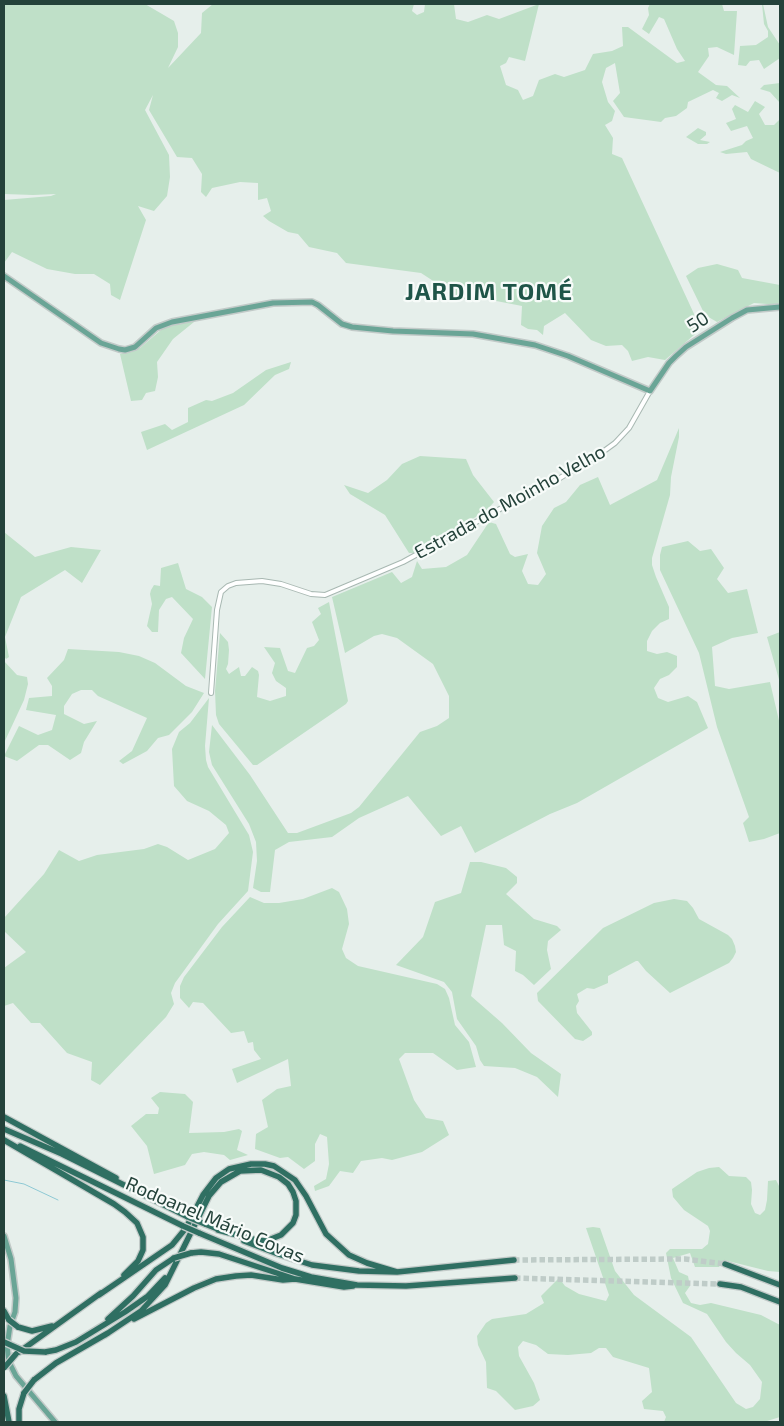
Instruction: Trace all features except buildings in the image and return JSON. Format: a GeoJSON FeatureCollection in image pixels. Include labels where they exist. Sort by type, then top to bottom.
{"type":"FeatureCollection","features":[{"type":"Feature","properties":{"kind":"highway"},"geometry":{"type":"LineString","coordinates":[[4,1117],[150,1198]]}},
{"type":"Feature","properties":{"kind":"highway","name":"Rodoanel Mário Covas"},"geometry":{"type":"LineString","coordinates":[[4,1129],[62,1154],[188,1217],[278,1254],[312,1265],[359,1271],[398,1272],[514,1260]]}},
{"type":"Feature","properties":{"kind":"highway"},"geometry":{"type":"LineString","coordinates":[[4,1140],[125,1212],[137,1223],[144,1244],[141,1256],[134,1266],[99,1295]]}},
{"type":"Feature","properties":{"kind":"highway","name":"Rodoanel Mário Covas"},"geometry":{"type":"LineString","coordinates":[[4,1140],[48,1159],[183,1226],[282,1268],[311,1277],[357,1285],[406,1286],[515,1278]]}},
{"type":"Feature","properties":{"kind":"highway"},"geometry":{"type":"LineString","coordinates":[[4,1368],[16,1354],[172,1245],[186,1228],[203,1195],[216,1178],[229,1169],[251,1164],[274,1166],[295,1180],[306,1196],[326,1234],[349,1255],[367,1263],[398,1272]]}},
{"type":"Feature","properties":{"kind":"highway"},"geometry":{"type":"LineString","coordinates":[[4,1342],[24,1351],[45,1352],[65,1347],[148,1296],[163,1282],[210,1196],[215,1188],[227,1178],[246,1170],[261,1170],[278,1177],[288,1184],[294,1192],[296,1215],[293,1223],[281,1236],[266,1241],[218,1230]]}},
{"type":"Feature","properties":{"kind":"highway"},"geometry":{"type":"LineString","coordinates":[[95,1330],[133,1296],[156,1270],[191,1253],[219,1254],[295,1279],[344,1287],[357,1285]]}},
{"type":"Feature","properties":{"kind":"highway"},"geometry":{"type":"LineString","coordinates":[[105,1335],[149,1303],[165,1285],[175,1260]]}},
{"type":"Feature","properties":{"kind":"highway"},"geometry":{"type":"LineString","coordinates":[[725,1264],[780,1285]]}},
{"type":"Feature","properties":{"kind":"highway"},"geometry":{"type":"LineString","coordinates":[[19,1422],[19,1409],[24,1393],[34,1380],[56,1363],[194,1288],[216,1279],[230,1276],[251,1275],[283,1280],[295,1279]]}},
{"type":"Feature","properties":{"kind":"highway"},"geometry":{"type":"LineString","coordinates":[[720,1284],[746,1289],[780,1302]]}},
{"type":"Feature","properties":{"kind":"highway"},"geometry":{"type":"LineString","coordinates":[[4,1311],[9,1320],[18,1327],[32,1330],[58,1324]]}},
{"type":"Feature","properties":{"kind":"highway"},"geometry":{"type":"LineString","coordinates":[[4,1396],[9,1422]]}},
{"type":"Feature","properties":{"kind":"main road"},"geometry":{"type":"LineString","coordinates":[[4,276],[101,343],[119,349],[131,349],[156,328],[177,321],[273,303],[312,302],[342,324],[352,327],[473,334],[535,344],[650,391]]}},
{"type":"Feature","properties":{"kind":"main road","name":"50"},"geometry":{"type":"LineString","coordinates":[[650,391],[669,363],[686,347],[743,311],[757,308],[780,308]]}},
{"type":"Feature","properties":{"kind":"main road"},"geometry":{"type":"LineString","coordinates":[[4,1236],[11,1259],[16,1298],[15,1312],[10,1326],[7,1346],[9,1362],[16,1376],[55,1422]]}},
{"type":"Feature","properties":{"kind":"street","name":"Estrada do Moinho Velho"},"geometry":{"type":"LineString","coordinates":[[211,693],[217,610],[219,597],[224,589],[236,584],[262,581],[276,583],[302,592],[319,595],[329,594],[403,562],[496,510],[560,478],[615,443],[628,428],[650,391]]}},
{"type":"Feature","properties":{"kind":"green space"},"geometry":{"type":"Polygon","coordinates":[[[4,4],[145,4],[174,21],[178,33],[178,47],[168,68],[201,33],[202,13],[213,4],[414,4],[412,11],[417,15],[424,12],[425,4],[454,4],[456,19],[468,22],[487,15],[499,19],[539,4],[525,61],[509,57],[506,63],[500,66],[506,85],[518,90],[523,100],[533,96],[539,80],[555,74],[564,77],[585,70],[593,54],[612,51],[623,46],[622,27],[628,27],[677,63],[685,61],[677,49],[664,19],[659,17],[649,34],[642,29],[649,15],[648,8],[650,4],[722,4],[724,11],[737,11],[734,55],[717,47],[708,48],[709,56],[698,72],[716,85],[727,86],[740,98],[732,95],[722,101],[716,98],[719,93],[713,90],[688,102],[687,108],[676,116],[665,118],[661,122],[624,117],[613,101],[620,93],[615,63],[606,68],[602,82],[608,102],[615,111],[612,121],[605,125],[613,138],[612,154],[622,158],[701,329],[665,360],[648,357],[632,361],[628,351],[622,345],[606,346],[591,340],[565,313],[544,326],[543,335],[537,330],[528,329],[521,325],[522,306],[486,299],[461,299],[421,273],[346,263],[337,253],[309,247],[298,234],[288,232],[263,216],[271,211],[267,198],[258,200],[258,183],[240,182],[212,188],[206,197],[201,192],[202,174],[192,158],[177,157],[149,110],[153,95],[145,110],[169,155],[170,177],[167,196],[154,211],[138,206],[146,220],[120,300],[111,295],[110,284],[94,274],[75,274],[47,269],[12,252],[4,263],[4,200],[56,194],[4,194],[4,4]]]}},
{"type":"Feature","properties":{"kind":"green space"},"geometry":{"type":"Polygon","coordinates":[[[762,4],[768,27],[780,45],[780,58],[764,69],[759,60],[750,61],[746,66],[738,65],[740,46],[756,45],[768,37],[768,31],[764,24],[762,4]]]}},
{"type":"Feature","properties":{"kind":"green space"},"geometry":{"type":"Polygon","coordinates":[[[780,83],[780,103],[770,92],[760,89],[764,85],[780,83]]]}},
{"type":"Feature","properties":{"kind":"green space"},"geometry":{"type":"Polygon","coordinates":[[[755,101],[765,107],[759,114],[765,125],[774,125],[780,119],[780,173],[751,159],[747,152],[726,154],[720,152],[742,145],[753,138],[747,126],[731,131],[726,123],[736,119],[732,109],[735,105],[748,112],[755,101]]]}},
{"type":"Feature","properties":{"kind":"green space"},"geometry":{"type":"Polygon","coordinates":[[[698,128],[706,132],[706,135],[700,140],[710,142],[698,144],[686,137],[698,128]]]}},
{"type":"Feature","properties":{"kind":"green space"},"geometry":{"type":"Polygon","coordinates":[[[717,264],[738,270],[742,278],[780,285],[780,305],[754,303],[717,322],[705,315],[686,276],[698,268],[717,264]]]}},
{"type":"Feature","properties":{"kind":"green space"},"geometry":{"type":"Polygon","coordinates":[[[194,319],[194,322],[173,339],[157,362],[158,377],[155,391],[146,393],[142,400],[131,401],[120,354],[140,348],[162,329],[194,319]]]}},
{"type":"Feature","properties":{"kind":"green space"},"geometry":{"type":"Polygon","coordinates":[[[291,362],[289,369],[275,375],[244,405],[147,450],[141,432],[165,424],[172,430],[188,422],[188,408],[206,400],[212,401],[233,393],[266,370],[291,362]]]}},
{"type":"Feature","properties":{"kind":"green space"},"geometry":{"type":"Polygon","coordinates":[[[679,428],[670,495],[652,558],[656,577],[669,607],[669,619],[660,623],[652,631],[647,641],[647,651],[657,654],[667,652],[677,656],[677,667],[669,675],[660,679],[654,688],[658,698],[668,702],[688,696],[697,702],[708,728],[577,803],[550,814],[475,853],[461,826],[441,836],[408,796],[359,818],[332,837],[289,842],[275,850],[270,892],[261,892],[253,888],[257,861],[256,842],[249,824],[212,765],[209,752],[212,725],[250,775],[288,833],[297,833],[351,813],[359,807],[420,732],[437,726],[449,718],[449,696],[433,664],[397,638],[382,634],[374,636],[345,653],[332,597],[392,572],[401,583],[412,577],[417,561],[422,569],[446,567],[467,555],[489,522],[496,524],[510,554],[515,557],[528,554],[522,571],[528,584],[538,585],[546,574],[537,553],[542,526],[554,508],[566,502],[580,485],[598,477],[610,505],[657,480],[679,428]]]}},
{"type":"Feature","properties":{"kind":"green space"},"geometry":{"type":"Polygon","coordinates":[[[420,456],[466,459],[473,475],[494,502],[486,511],[414,553],[409,553],[385,515],[350,494],[344,485],[368,493],[387,480],[402,464],[420,456]]]}},
{"type":"Feature","properties":{"kind":"green space"},"geometry":{"type":"Polygon","coordinates":[[[4,532],[35,557],[71,547],[101,550],[82,583],[65,570],[21,597],[5,637],[9,657],[6,659],[4,656],[4,532]]]}},
{"type":"Feature","properties":{"kind":"green space"},"geometry":{"type":"Polygon","coordinates":[[[688,541],[700,551],[711,549],[724,568],[717,579],[728,593],[747,589],[758,633],[732,638],[712,647],[715,686],[729,689],[770,682],[780,725],[780,833],[764,839],[749,842],[743,823],[749,817],[717,727],[699,653],[660,570],[662,547],[688,541]]]}},
{"type":"Feature","properties":{"kind":"green space"},"geometry":{"type":"Polygon","coordinates":[[[178,563],[186,589],[202,597],[212,607],[205,679],[181,653],[184,638],[193,619],[172,597],[166,599],[159,610],[158,632],[152,632],[147,626],[152,604],[150,594],[154,585],[160,586],[161,568],[178,563]]]}},
{"type":"Feature","properties":{"kind":"green space"},"geometry":{"type":"Polygon","coordinates":[[[329,602],[348,701],[257,765],[253,765],[219,724],[216,715],[215,691],[220,633],[228,642],[228,664],[226,669],[229,674],[239,667],[241,676],[245,676],[252,667],[258,671],[259,675],[257,697],[270,701],[286,696],[286,688],[276,681],[272,673],[275,663],[264,647],[280,648],[288,671],[295,673],[307,648],[314,646],[319,640],[312,622],[321,614],[318,608],[329,602]]]}},
{"type":"Feature","properties":{"kind":"green space"},"geometry":{"type":"Polygon","coordinates":[[[780,632],[780,683],[767,637],[780,632]]]}},
{"type":"Feature","properties":{"kind":"green space"},"geometry":{"type":"Polygon","coordinates":[[[68,649],[119,652],[139,656],[155,663],[186,686],[204,693],[192,712],[169,735],[158,738],[147,751],[123,764],[119,761],[132,751],[147,718],[98,696],[92,690],[81,690],[72,694],[64,706],[64,714],[84,724],[97,721],[84,742],[81,753],[70,760],[48,745],[39,745],[17,761],[4,756],[19,726],[38,735],[52,730],[56,715],[26,710],[29,698],[52,696],[52,686],[47,678],[64,660],[68,649]]]}},
{"type":"Feature","properties":{"kind":"green space"},"geometry":{"type":"Polygon","coordinates":[[[4,661],[17,675],[27,677],[28,684],[24,700],[4,743],[4,661]]]}},
{"type":"Feature","properties":{"kind":"green space"},"geometry":{"type":"Polygon","coordinates":[[[209,698],[205,746],[206,760],[208,767],[249,835],[253,852],[248,891],[218,924],[175,983],[171,993],[174,1004],[166,1017],[100,1085],[91,1080],[92,1062],[67,1053],[40,1023],[31,1023],[13,1003],[4,1006],[4,968],[26,952],[4,931],[4,918],[44,874],[59,850],[79,861],[97,855],[144,849],[158,844],[167,847],[188,860],[215,849],[229,833],[226,825],[209,811],[187,801],[174,786],[172,749],[179,732],[190,723],[209,698]]]}},
{"type":"Feature","properties":{"kind":"green space"},"geometry":{"type":"Polygon","coordinates":[[[470,862],[481,862],[506,868],[517,877],[517,883],[506,894],[534,919],[557,926],[561,930],[548,941],[547,950],[551,969],[534,985],[523,975],[515,971],[516,951],[504,945],[502,925],[486,925],[471,996],[502,1023],[531,1053],[561,1074],[558,1097],[537,1077],[515,1068],[484,1066],[476,1046],[457,1019],[452,992],[444,982],[396,965],[423,937],[435,902],[461,893],[470,862]]]}},
{"type":"Feature","properties":{"kind":"green space"},"geometry":{"type":"Polygon","coordinates":[[[332,888],[339,892],[347,909],[349,924],[342,949],[346,958],[358,966],[437,984],[445,989],[455,1025],[469,1042],[476,1067],[457,1070],[433,1053],[405,1053],[399,1059],[414,1100],[426,1118],[443,1121],[449,1135],[422,1152],[392,1160],[382,1158],[361,1161],[353,1173],[340,1171],[329,1186],[315,1191],[314,1186],[326,1179],[329,1164],[327,1137],[320,1134],[315,1144],[315,1161],[304,1169],[288,1157],[280,1158],[255,1149],[256,1134],[268,1127],[262,1100],[277,1089],[291,1086],[288,1059],[237,1083],[232,1069],[261,1059],[254,1050],[253,1042],[248,1043],[244,1031],[231,1033],[203,1003],[193,1002],[189,1008],[180,998],[180,986],[184,977],[222,927],[250,897],[264,903],[279,903],[303,899],[332,888]]]}},
{"type":"Feature","properties":{"kind":"green space"},"geometry":{"type":"Polygon","coordinates":[[[674,899],[687,901],[699,919],[732,939],[736,952],[733,958],[729,963],[670,993],[636,961],[608,976],[608,983],[594,989],[587,988],[577,994],[579,1001],[576,1006],[577,1013],[592,1032],[592,1035],[583,1041],[575,1039],[538,1001],[537,993],[603,928],[654,903],[674,899]]]}},
{"type":"Feature","properties":{"kind":"green space"},"geometry":{"type":"Polygon","coordinates":[[[160,1092],[185,1094],[193,1102],[189,1133],[224,1132],[239,1129],[242,1131],[237,1150],[248,1155],[230,1160],[224,1155],[204,1152],[192,1154],[185,1165],[154,1174],[147,1146],[131,1126],[146,1114],[158,1114],[159,1108],[151,1098],[160,1092]]]}},
{"type":"Feature","properties":{"kind":"green space"},"geometry":{"type":"Polygon","coordinates":[[[719,1167],[729,1176],[746,1177],[751,1182],[751,1204],[755,1213],[760,1215],[765,1210],[768,1181],[776,1180],[780,1188],[780,1272],[768,1271],[724,1260],[719,1267],[695,1267],[690,1253],[673,1258],[679,1272],[688,1276],[690,1286],[685,1293],[691,1303],[700,1305],[711,1303],[761,1315],[780,1325],[780,1417],[764,1422],[664,1422],[666,1417],[663,1411],[644,1409],[642,1401],[652,1392],[649,1368],[613,1357],[606,1348],[599,1348],[591,1353],[548,1354],[536,1345],[523,1341],[518,1347],[519,1356],[534,1383],[540,1400],[533,1406],[515,1410],[496,1391],[487,1388],[486,1362],[478,1345],[477,1336],[486,1323],[492,1319],[526,1314],[544,1303],[541,1296],[559,1278],[565,1286],[579,1294],[606,1301],[609,1295],[586,1228],[593,1227],[600,1228],[615,1271],[634,1295],[691,1337],[736,1403],[746,1409],[753,1407],[760,1399],[762,1382],[750,1365],[726,1342],[707,1314],[683,1303],[671,1278],[666,1253],[670,1249],[702,1249],[708,1244],[710,1231],[708,1226],[684,1210],[673,1197],[672,1189],[697,1172],[719,1167]]]}},
{"type":"Feature","properties":{"kind":"waterway"},"geometry":{"type":"LineString","coordinates":[[4,1180],[24,1184],[58,1200]]}},
{"type":"Feature","properties":{"kind":"tunnel"},"geometry":{"type":"LineString","coordinates":[[514,1260],[685,1259],[725,1264]]}},
{"type":"Feature","properties":{"kind":"tunnel"},"geometry":{"type":"LineString","coordinates":[[515,1278],[720,1284]]}},
{"type":"Feature","properties":{"kind":"district","name":"JARDIM TOMÉ"},"geometry":{"type":"Point","coordinates":[489,292]}}]}
